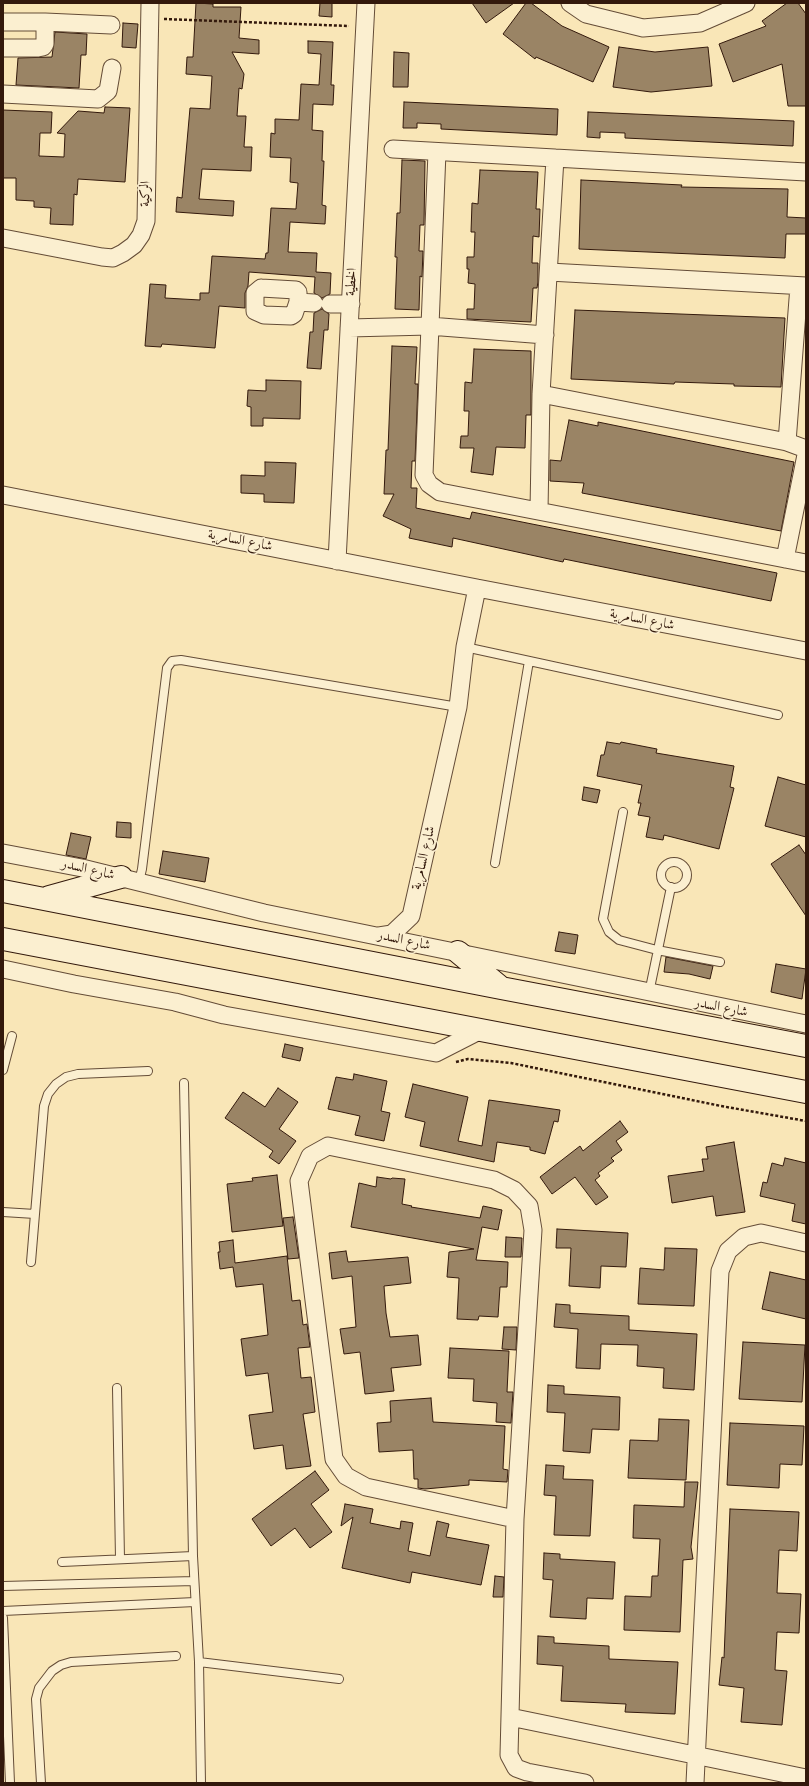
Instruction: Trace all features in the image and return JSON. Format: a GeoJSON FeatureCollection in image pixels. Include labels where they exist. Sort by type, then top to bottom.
{"type":"FeatureCollection","features":[{"type":"Feature","properties":{"kind":"main road"},"geometry":{"type":"LineString","coordinates":[[42,898],[130,880]]}},
{"type":"Feature","properties":{"kind":"main road","name":"شارع السدر"},"geometry":{"type":"LineString","coordinates":[[3,891],[806,1046]]}},
{"type":"Feature","properties":{"kind":"main road"},"geometry":{"type":"LineString","coordinates":[[3,939],[806,1092]]}},
{"type":"Feature","properties":{"kind":"main road"},"geometry":{"type":"LineString","coordinates":[[458,952],[501,988]]}},
{"type":"Feature","properties":{"kind":"street","name":"الخطية"},"geometry":{"type":"LineString","coordinates":[[337,560],[366,3]]}},
{"type":"Feature","properties":{"kind":"street"},"geometry":{"type":"LineString","coordinates":[[570,3],[586,14],[643,28],[700,23],[746,3]]}},
{"type":"Feature","properties":{"kind":"street","name":"الركية"},"geometry":{"type":"LineString","coordinates":[[3,238],[113,258],[134,245],[141,235],[146,221],[150,11]]}},
{"type":"Feature","properties":{"kind":"street"},"geometry":{"type":"LineString","coordinates":[[3,22],[111,25]]}},
{"type":"Feature","properties":{"kind":"street"},"geometry":{"type":"LineString","coordinates":[[3,48],[43,47],[45,44],[45,22]]}},
{"type":"Feature","properties":{"kind":"street"},"geometry":{"type":"LineString","coordinates":[[3,94],[98,99],[108,90],[112,68]]}},
{"type":"Feature","properties":{"kind":"street"},"geometry":{"type":"LineString","coordinates":[[393,149],[806,172]]}},
{"type":"Feature","properties":{"kind":"street"},"geometry":{"type":"LineString","coordinates":[[437,152],[424,475],[429,484],[440,492],[806,563]]}},
{"type":"Feature","properties":{"kind":"street"},"geometry":{"type":"LineString","coordinates":[[538,511],[541,394],[555,158]]}},
{"type":"Feature","properties":{"kind":"street"},"geometry":{"type":"LineString","coordinates":[[549,272],[803,286],[787,442]]}},
{"type":"Feature","properties":{"kind":"street"},"geometry":{"type":"LineString","coordinates":[[314,303],[351,304]]}},
{"type":"Feature","properties":{"kind":"street"},"geometry":{"type":"LineString","coordinates":[[349,328],[429,326],[545,335]]}},
{"type":"Feature","properties":{"kind":"street"},"geometry":{"type":"LineString","coordinates":[[541,394],[787,442],[806,449]]}},
{"type":"Feature","properties":{"kind":"street"},"geometry":{"type":"LineString","coordinates":[[785,559],[806,455]]}},
{"type":"Feature","properties":{"kind":"street","name":"شارع السامرية"},"geometry":{"type":"LineString","coordinates":[[3,495],[806,651]]}},
{"type":"Feature","properties":{"kind":"street","name":"شارع السامرية"},"geometry":{"type":"LineString","coordinates":[[411,916],[458,707],[465,647],[477,588]]}},
{"type":"Feature","properties":{"kind":"street","name":"شارع السدر"},"geometry":{"type":"LineString","coordinates":[[3,853],[82,868],[264,913],[806,1024]]}},
{"type":"Feature","properties":{"kind":"street"},"geometry":{"type":"LineString","coordinates":[[379,936],[392,934],[411,916],[415,927],[422,938],[436,948]]}},
{"type":"Feature","properties":{"kind":"street"},"geometry":{"type":"LineString","coordinates":[[3,969],[74,984],[175,1002],[224,1014],[436,1053],[481,1030]]}},
{"type":"Feature","properties":{"kind":"street"},"geometry":{"type":"LineString","coordinates":[[515,1519],[366,1487],[346,1476],[334,1459],[299,1181],[310,1156],[328,1146],[494,1180],[514,1190],[529,1206],[533,1230],[515,1519],[509,1755],[516,1768],[526,1772],[585,1783]]}},
{"type":"Feature","properties":{"kind":"street"},"geometry":{"type":"LineString","coordinates":[[695,1783],[720,1271],[728,1250],[744,1237],[762,1233],[806,1243]]}},
{"type":"Feature","properties":{"kind":"street"},"geometry":{"type":"LineString","coordinates":[[510,1716],[806,1778]]}},
{"type":"Feature","properties":{"kind":"lane"},"geometry":{"type":"LineString","coordinates":[[465,647],[778,715]]}},
{"type":"Feature","properties":{"kind":"lane"},"geometry":{"type":"LineString","coordinates":[[130,880],[167,668],[172,661],[181,660],[458,707]]}},
{"type":"Feature","properties":{"kind":"lane"},"geometry":{"type":"LineString","coordinates":[[495,863],[528,661]]}},
{"type":"Feature","properties":{"kind":"lane"},"geometry":{"type":"LineString","coordinates":[[623,812],[603,919],[609,932],[619,940],[657,950],[720,962]]}},
{"type":"Feature","properties":{"kind":"lane"},"geometry":{"type":"LineString","coordinates":[[649,993],[671,887]]}},
{"type":"Feature","properties":{"kind":"lane"},"geometry":{"type":"LineString","coordinates":[[3,1070],[12,1036]]}},
{"type":"Feature","properties":{"kind":"lane"},"geometry":{"type":"LineString","coordinates":[[31,1262],[44,1106],[48,1094],[56,1084],[66,1077],[78,1074],[148,1071]]}},
{"type":"Feature","properties":{"kind":"lane"},"geometry":{"type":"LineString","coordinates":[[184,1083],[193,1556],[199,1662],[201,1783]]}},
{"type":"Feature","properties":{"kind":"lane"},"geometry":{"type":"LineString","coordinates":[[3,1212],[35,1214]]}},
{"type":"Feature","properties":{"kind":"lane"},"geometry":{"type":"LineString","coordinates":[[117,1388],[120,1559]]}},
{"type":"Feature","properties":{"kind":"lane"},"geometry":{"type":"LineString","coordinates":[[62,1562],[193,1556]]}},
{"type":"Feature","properties":{"kind":"lane"},"geometry":{"type":"LineString","coordinates":[[3,1586],[194,1580]]}},
{"type":"Feature","properties":{"kind":"lane"},"geometry":{"type":"LineString","coordinates":[[3,1611],[195,1602]]}},
{"type":"Feature","properties":{"kind":"lane"},"geometry":{"type":"LineString","coordinates":[[3,1618],[10,1783]]}},
{"type":"Feature","properties":{"kind":"lane"},"geometry":{"type":"LineString","coordinates":[[41,1783],[36,1699],[39,1688],[52,1671],[61,1665],[71,1662],[176,1656]]}},
{"type":"Feature","properties":{"kind":"lane"},"geometry":{"type":"LineString","coordinates":[[199,1662],[340,1679]]}},
{"type":"Feature","properties":{"kind":"path"},"geometry":{"type":"LineString","coordinates":[[150,11],[365,26]]}},
{"type":"Feature","properties":{"kind":"path"},"geometry":{"type":"LineString","coordinates":[[454,1063],[468,1059],[511,1063],[713,1104],[806,1121]]}},
{"type":"Feature","properties":{"kind":"building"},"geometry":{"type":"Polygon","coordinates":[[[196,3],[213,4],[213,7],[241,7],[239,38],[259,40],[259,54],[232,52],[244,74],[242,89],[239,88],[237,116],[246,116],[244,147],[252,147],[251,171],[202,169],[199,199],[234,201],[233,216],[176,212],[177,197],[182,198],[190,108],[210,109],[212,76],[186,74],[187,57],[193,57],[196,3]]]}},
{"type":"Feature","properties":{"kind":"building"},"geometry":{"type":"Polygon","coordinates":[[[320,3],[332,3],[332,17],[319,16],[320,3]]]}},
{"type":"Feature","properties":{"kind":"building"},"geometry":{"type":"Polygon","coordinates":[[[472,3],[514,3],[486,23],[472,3]]]}},
{"type":"Feature","properties":{"kind":"building"},"geometry":{"type":"Polygon","coordinates":[[[526,3],[531,3],[562,26],[609,47],[593,82],[536,57],[535,59],[503,34],[526,3]]]}},
{"type":"Feature","properties":{"kind":"building"},"geometry":{"type":"Polygon","coordinates":[[[787,3],[798,3],[806,14],[806,106],[788,106],[782,64],[733,82],[719,44],[766,26],[762,21],[787,3]]]}},
{"type":"Feature","properties":{"kind":"building"},"geometry":{"type":"Polygon","coordinates":[[[123,23],[138,24],[136,48],[122,47],[123,23]]]}},
{"type":"Feature","properties":{"kind":"building"},"geometry":{"type":"Polygon","coordinates":[[[55,32],[87,34],[86,55],[81,55],[79,88],[16,85],[18,58],[52,57],[55,32]]]}},
{"type":"Feature","properties":{"kind":"building"},"geometry":{"type":"Polygon","coordinates":[[[308,41],[333,42],[331,85],[334,85],[333,105],[313,104],[312,130],[323,131],[322,161],[324,161],[322,205],[326,206],[325,224],[290,222],[288,252],[317,253],[316,272],[331,273],[330,294],[322,298],[314,293],[315,277],[249,272],[248,286],[245,293],[245,308],[219,306],[215,348],[162,344],[161,347],[145,346],[150,284],[166,285],[165,298],[200,300],[200,293],[209,293],[212,256],[265,259],[266,253],[268,253],[271,208],[296,209],[298,183],[290,182],[291,158],[270,157],[271,133],[275,134],[275,119],[299,120],[301,84],[319,85],[321,54],[308,53],[308,41]]]}},
{"type":"Feature","properties":{"kind":"building"},"geometry":{"type":"Polygon","coordinates":[[[619,47],[655,52],[708,47],[712,86],[651,92],[613,87],[619,47]]]}},
{"type":"Feature","properties":{"kind":"building"},"geometry":{"type":"Polygon","coordinates":[[[394,52],[409,53],[408,87],[393,87],[394,52]]]}},
{"type":"Feature","properties":{"kind":"building"},"geometry":{"type":"Polygon","coordinates":[[[404,102],[558,109],[557,135],[441,129],[441,124],[417,123],[417,128],[403,128],[404,102]]]}},
{"type":"Feature","properties":{"kind":"building"},"geometry":{"type":"Polygon","coordinates":[[[105,107],[130,108],[125,182],[78,179],[77,195],[74,194],[73,225],[50,224],[51,208],[34,207],[34,201],[16,200],[16,178],[3,178],[3,110],[52,112],[51,133],[40,133],[39,156],[64,157],[65,134],[57,133],[78,111],[104,113],[105,107]]]}},
{"type":"Feature","properties":{"kind":"building"},"geometry":{"type":"Polygon","coordinates":[[[588,112],[794,121],[793,146],[625,138],[625,133],[600,132],[600,138],[587,137],[588,112]]]}},
{"type":"Feature","properties":{"kind":"building"},"geometry":{"type":"Polygon","coordinates":[[[402,160],[425,161],[424,225],[420,225],[419,251],[423,251],[422,277],[420,276],[419,310],[395,309],[397,213],[400,213],[402,160]]]}},
{"type":"Feature","properties":{"kind":"building"},"geometry":{"type":"Polygon","coordinates":[[[480,170],[538,172],[536,209],[540,209],[539,237],[533,236],[532,263],[538,263],[538,282],[537,288],[533,288],[531,322],[467,319],[467,309],[474,309],[475,284],[468,283],[469,269],[467,269],[467,257],[474,257],[475,232],[471,232],[472,203],[478,204],[480,170]]]}},
{"type":"Feature","properties":{"kind":"building"},"geometry":{"type":"Polygon","coordinates":[[[581,180],[682,185],[681,187],[788,189],[787,217],[806,218],[806,234],[786,234],[785,258],[579,249],[581,180]]]}},
{"type":"Feature","properties":{"kind":"building"},"geometry":{"type":"Polygon","coordinates":[[[322,309],[329,314],[328,330],[324,330],[321,369],[307,368],[310,332],[313,332],[314,313],[322,309]]]}},
{"type":"Feature","properties":{"kind":"building"},"geometry":{"type":"Polygon","coordinates":[[[575,310],[785,318],[781,387],[734,386],[734,384],[675,382],[674,384],[571,379],[575,310]]]}},
{"type":"Feature","properties":{"kind":"building"},"geometry":{"type":"Polygon","coordinates":[[[392,346],[417,347],[415,384],[418,384],[415,461],[412,461],[411,488],[417,488],[416,508],[470,519],[472,512],[777,573],[771,601],[564,559],[563,562],[453,538],[452,547],[409,538],[411,529],[383,516],[394,494],[384,494],[386,450],[388,450],[392,346]]]}},
{"type":"Feature","properties":{"kind":"building"},"geometry":{"type":"Polygon","coordinates":[[[474,349],[531,351],[531,415],[526,415],[525,448],[496,447],[493,475],[471,472],[474,448],[460,448],[461,436],[468,436],[469,411],[464,411],[465,382],[472,383],[474,349]]]}},
{"type":"Feature","properties":{"kind":"building"},"geometry":{"type":"Polygon","coordinates":[[[266,380],[301,381],[300,419],[263,418],[263,426],[251,426],[251,407],[247,406],[248,390],[266,391],[266,380]]]}},
{"type":"Feature","properties":{"kind":"building"},"geometry":{"type":"Polygon","coordinates":[[[569,420],[598,426],[598,422],[794,462],[781,531],[582,493],[584,483],[550,481],[550,460],[561,461],[569,420]]]}},
{"type":"Feature","properties":{"kind":"building"},"geometry":{"type":"Polygon","coordinates":[[[265,462],[296,463],[294,503],[264,502],[264,494],[241,493],[241,475],[265,476],[265,462]]]}},
{"type":"Feature","properties":{"kind":"building"},"geometry":{"type":"Polygon","coordinates":[[[607,742],[620,744],[621,742],[657,749],[656,753],[734,766],[730,787],[734,788],[719,849],[664,835],[663,840],[646,837],[650,817],[638,815],[641,803],[638,803],[642,785],[597,776],[601,755],[604,755],[607,742]]]}},
{"type":"Feature","properties":{"kind":"building"},"geometry":{"type":"Polygon","coordinates":[[[778,777],[806,785],[806,837],[765,826],[778,777]]]}},
{"type":"Feature","properties":{"kind":"building"},"geometry":{"type":"Polygon","coordinates":[[[584,787],[600,790],[597,803],[582,800],[584,787]]]}},
{"type":"Feature","properties":{"kind":"building"},"geometry":{"type":"Polygon","coordinates":[[[117,822],[131,823],[131,838],[116,837],[117,822]]]}},
{"type":"Feature","properties":{"kind":"building"},"geometry":{"type":"Polygon","coordinates":[[[71,833],[91,837],[86,859],[66,855],[71,833]]]}},
{"type":"Feature","properties":{"kind":"building"},"geometry":{"type":"Polygon","coordinates":[[[799,845],[806,855],[806,916],[771,864],[799,845]]]}},
{"type":"Feature","properties":{"kind":"building"},"geometry":{"type":"Polygon","coordinates":[[[163,851],[209,858],[205,882],[159,874],[163,851]]]}},
{"type":"Feature","properties":{"kind":"building"},"geometry":{"type":"Polygon","coordinates":[[[559,932],[578,935],[575,954],[555,951],[559,932]]]}},
{"type":"Feature","properties":{"kind":"building"},"geometry":{"type":"Polygon","coordinates":[[[666,957],[713,966],[710,979],[689,974],[664,972],[666,957]]]}},
{"type":"Feature","properties":{"kind":"building"},"geometry":{"type":"Polygon","coordinates":[[[776,964],[806,969],[802,999],[771,992],[776,964]]]}},
{"type":"Feature","properties":{"kind":"building"},"geometry":{"type":"Polygon","coordinates":[[[285,1044],[303,1048],[300,1061],[282,1057],[285,1044]]]}},
{"type":"Feature","properties":{"kind":"building"},"geometry":{"type":"Polygon","coordinates":[[[354,1074],[387,1081],[381,1111],[390,1113],[384,1141],[355,1135],[360,1116],[328,1109],[336,1077],[353,1080],[354,1074]]]}},
{"type":"Feature","properties":{"kind":"building"},"geometry":{"type":"Polygon","coordinates":[[[413,1084],[468,1097],[458,1141],[482,1146],[489,1100],[560,1110],[558,1122],[554,1121],[545,1154],[530,1150],[530,1147],[497,1142],[494,1162],[420,1146],[425,1122],[405,1117],[413,1084]]]}},
{"type":"Feature","properties":{"kind":"building"},"geometry":{"type":"Polygon","coordinates":[[[278,1088],[298,1102],[279,1129],[296,1141],[279,1164],[269,1157],[273,1151],[225,1118],[243,1092],[265,1107],[278,1088]]]}},
{"type":"Feature","properties":{"kind":"building"},"geometry":{"type":"Polygon","coordinates":[[[620,1121],[628,1132],[616,1141],[622,1150],[611,1158],[614,1161],[598,1173],[600,1176],[595,1180],[608,1197],[596,1205],[575,1177],[552,1194],[540,1177],[580,1146],[583,1151],[620,1121]]]}},
{"type":"Feature","properties":{"kind":"building"},"geometry":{"type":"Polygon","coordinates":[[[734,1142],[745,1212],[716,1216],[713,1196],[672,1203],[668,1176],[704,1171],[702,1159],[708,1159],[706,1147],[734,1142]]]}},
{"type":"Feature","properties":{"kind":"building"},"geometry":{"type":"Polygon","coordinates":[[[785,1158],[806,1163],[806,1224],[792,1221],[795,1204],[760,1196],[763,1182],[767,1183],[772,1163],[783,1166],[785,1158]]]}},
{"type":"Feature","properties":{"kind":"building"},"geometry":{"type":"Polygon","coordinates":[[[277,1175],[283,1226],[232,1232],[227,1184],[253,1181],[252,1178],[277,1175]]]}},
{"type":"Feature","properties":{"kind":"building"},"geometry":{"type":"Polygon","coordinates":[[[377,1177],[405,1179],[402,1204],[412,1206],[411,1207],[480,1218],[483,1206],[502,1210],[498,1230],[482,1227],[476,1260],[508,1262],[507,1287],[500,1287],[498,1317],[479,1316],[478,1320],[457,1319],[459,1278],[447,1277],[449,1252],[474,1249],[351,1227],[359,1183],[376,1187],[377,1177]]]}},
{"type":"Feature","properties":{"kind":"building"},"geometry":{"type":"Polygon","coordinates":[[[293,1217],[299,1258],[288,1259],[283,1218],[293,1217]]]}},
{"type":"Feature","properties":{"kind":"building"},"geometry":{"type":"Polygon","coordinates":[[[557,1229],[628,1233],[626,1267],[601,1266],[600,1288],[569,1286],[571,1248],[556,1248],[557,1229]]]}},
{"type":"Feature","properties":{"kind":"building"},"geometry":{"type":"Polygon","coordinates":[[[506,1237],[522,1238],[521,1257],[505,1257],[506,1237]]]}},
{"type":"Feature","properties":{"kind":"building"},"geometry":{"type":"Polygon","coordinates":[[[233,1240],[235,1263],[287,1256],[292,1301],[300,1300],[303,1325],[307,1324],[310,1347],[298,1348],[301,1378],[311,1377],[315,1412],[303,1414],[311,1466],[286,1469],[283,1445],[254,1449],[249,1415],[273,1412],[268,1373],[246,1376],[241,1339],[268,1335],[263,1284],[236,1287],[233,1267],[220,1269],[218,1252],[220,1252],[219,1242],[233,1240]]]}},
{"type":"Feature","properties":{"kind":"building"},"geometry":{"type":"Polygon","coordinates":[[[665,1248],[697,1249],[694,1306],[638,1304],[640,1268],[664,1270],[665,1248]]]}},
{"type":"Feature","properties":{"kind":"building"},"geometry":{"type":"Polygon","coordinates":[[[346,1251],[348,1262],[408,1257],[411,1283],[384,1286],[386,1313],[390,1337],[418,1335],[421,1365],[391,1368],[394,1391],[365,1394],[360,1352],[344,1354],[340,1329],[356,1327],[352,1276],[332,1279],[329,1253],[346,1251]]]}},
{"type":"Feature","properties":{"kind":"building"},"geometry":{"type":"Polygon","coordinates":[[[770,1272],[806,1280],[806,1319],[762,1309],[770,1272]]]}},
{"type":"Feature","properties":{"kind":"building"},"geometry":{"type":"Polygon","coordinates":[[[556,1304],[570,1305],[570,1313],[629,1316],[629,1330],[697,1334],[694,1390],[663,1388],[664,1368],[637,1366],[638,1345],[601,1344],[600,1369],[576,1368],[578,1329],[554,1327],[556,1304]]]}},
{"type":"Feature","properties":{"kind":"building"},"geometry":{"type":"Polygon","coordinates":[[[504,1327],[517,1327],[516,1350],[502,1349],[504,1327]]]}},
{"type":"Feature","properties":{"kind":"building"},"geometry":{"type":"Polygon","coordinates":[[[743,1342],[805,1345],[802,1402],[739,1399],[743,1342]]]}},
{"type":"Feature","properties":{"kind":"building"},"geometry":{"type":"Polygon","coordinates":[[[450,1348],[509,1351],[507,1392],[513,1392],[511,1423],[496,1422],[497,1403],[473,1401],[474,1379],[448,1378],[450,1348]]]}},
{"type":"Feature","properties":{"kind":"building"},"geometry":{"type":"Polygon","coordinates":[[[548,1385],[564,1386],[564,1394],[620,1397],[619,1430],[592,1429],[590,1453],[563,1451],[565,1413],[547,1412],[548,1385]]]}},
{"type":"Feature","properties":{"kind":"building"},"geometry":{"type":"Polygon","coordinates":[[[431,1398],[433,1422],[505,1426],[503,1469],[508,1470],[507,1482],[469,1480],[469,1485],[425,1489],[418,1488],[418,1479],[414,1479],[413,1450],[379,1452],[377,1423],[391,1422],[390,1401],[431,1398]]]}},
{"type":"Feature","properties":{"kind":"building"},"geometry":{"type":"Polygon","coordinates":[[[659,1419],[689,1420],[686,1480],[628,1478],[630,1440],[658,1441],[659,1419]]]}},
{"type":"Feature","properties":{"kind":"building"},"geometry":{"type":"Polygon","coordinates":[[[730,1423],[804,1426],[802,1465],[780,1464],[779,1488],[727,1485],[730,1423]]]}},
{"type":"Feature","properties":{"kind":"building"},"geometry":{"type":"Polygon","coordinates":[[[546,1465],[564,1466],[563,1479],[593,1480],[590,1536],[554,1535],[556,1496],[544,1495],[546,1465]]]}},
{"type":"Feature","properties":{"kind":"building"},"geometry":{"type":"Polygon","coordinates":[[[315,1471],[329,1490],[311,1504],[332,1532],[310,1548],[295,1528],[271,1546],[252,1519],[315,1471]]]}},
{"type":"Feature","properties":{"kind":"building"},"geometry":{"type":"Polygon","coordinates":[[[685,1482],[698,1482],[691,1547],[693,1559],[683,1560],[680,1632],[624,1630],[625,1596],[651,1597],[652,1576],[658,1576],[660,1539],[633,1538],[634,1505],[684,1507],[685,1482]]]}},
{"type":"Feature","properties":{"kind":"building"},"geometry":{"type":"Polygon","coordinates":[[[345,1504],[373,1509],[370,1523],[400,1529],[401,1521],[413,1523],[408,1551],[430,1556],[437,1521],[449,1524],[446,1537],[489,1545],[481,1585],[412,1572],[410,1583],[342,1568],[353,1517],[341,1526],[345,1504]]]}},
{"type":"Feature","properties":{"kind":"building"},"geometry":{"type":"Polygon","coordinates":[[[730,1509],[799,1512],[797,1551],[779,1550],[777,1593],[801,1594],[799,1633],[777,1632],[775,1670],[787,1671],[782,1725],[741,1722],[744,1688],[719,1685],[722,1657],[724,1658],[730,1509]]]}},
{"type":"Feature","properties":{"kind":"building"},"geometry":{"type":"Polygon","coordinates":[[[544,1553],[560,1554],[560,1559],[615,1562],[613,1599],[587,1598],[586,1619],[550,1617],[553,1580],[543,1579],[544,1553]]]}},
{"type":"Feature","properties":{"kind":"building"},"geometry":{"type":"Polygon","coordinates":[[[495,1576],[504,1577],[503,1597],[493,1597],[495,1576]]]}},
{"type":"Feature","properties":{"kind":"building"},"geometry":{"type":"Polygon","coordinates":[[[538,1636],[554,1637],[554,1643],[609,1646],[609,1659],[678,1662],[675,1714],[625,1712],[626,1704],[561,1701],[563,1666],[537,1664],[538,1636]]]}}]}
